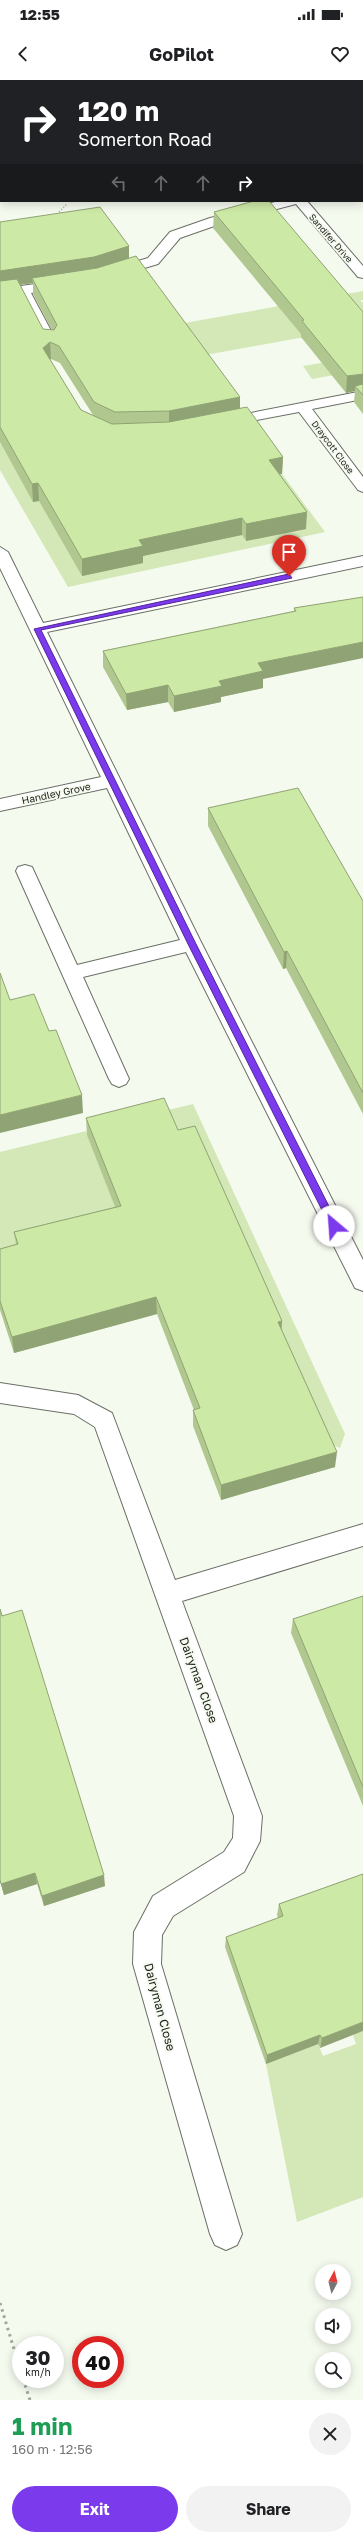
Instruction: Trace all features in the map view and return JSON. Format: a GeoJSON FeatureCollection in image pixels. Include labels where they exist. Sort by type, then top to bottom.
{"type":"FeatureCollection","features":[{"type":"Feature","properties":{"kind":"street"},"geometry":{"type":"LineString","coordinates":[[104,277],[153,261],[175,235],[216,221],[290,202]]}},
{"type":"Feature","properties":{"kind":"street","name":"Sandifer Drive"},"geometry":{"type":"LineString","coordinates":[[301,202],[363,274]]}},
{"type":"Feature","properties":{"kind":"street"},"geometry":{"type":"LineString","coordinates":[[0,293],[75,282]]}},
{"type":"Feature","properties":{"kind":"street"},"geometry":{"type":"LineString","coordinates":[[24,290],[50,342]]}},
{"type":"Feature","properties":{"kind":"street","name":"Draycott Close"},"geometry":{"type":"LineString","coordinates":[[214,425],[363,395]]}},
{"type":"Feature","properties":{"kind":"street","name":"Draycott Close"},"geometry":{"type":"LineString","coordinates":[[303,406],[363,487]]}},
{"type":"Feature","properties":{"kind":"street"},"geometry":{"type":"LineString","coordinates":[[0,552],[192,944],[363,1282]]}},
{"type":"Feature","properties":{"kind":"street"},"geometry":{"type":"LineString","coordinates":[[37,629],[363,561]]}},
{"type":"Feature","properties":{"kind":"street","name":"Handley Grove"},"geometry":{"type":"LineString","coordinates":[[0,804],[111,781]]}},
{"type":"Feature","properties":{"kind":"street"},"geometry":{"type":"LineString","coordinates":[[25,870],[119,1080]]}},
{"type":"Feature","properties":{"kind":"street"},"geometry":{"type":"LineString","coordinates":[[71,972],[192,944]]}},
{"type":"Feature","properties":{"kind":"street","name":"Dairyman Close"},"geometry":{"type":"LineString","coordinates":[[0,1393],[78,1405],[104,1420],[248,1816],[246,1841],[234,1862],[163,1906],[148,1932],[147,1964],[226,2234]]}},
{"type":"Feature","properties":{"kind":"street"},"geometry":{"type":"LineString","coordinates":[[167,1594],[363,1535]]}},
{"type":"Feature","properties":{"kind":"path"},"geometry":{"type":"LineString","coordinates":[[63,218],[59,212],[67,204]]}},
{"type":"Feature","properties":{"kind":"path"},"geometry":{"type":"LineString","coordinates":[[0,2303],[12,2342]]}},
{"type":"Feature","properties":{"kind":"path"},"geometry":{"type":"LineString","coordinates":[[26,2388],[30,2400]]}},
{"type":"Feature","properties":{"kind":"green space"},"geometry":{"type":"Polygon","coordinates":[[[363,291],[363,300],[360,300],[363,303],[363,323],[310,336],[189,358],[95,339],[363,291]]]}},
{"type":"Feature","properties":{"kind":"green space"},"geometry":{"type":"Polygon","coordinates":[[[333,361],[363,370],[312,379],[303,366],[333,361]]]}},
{"type":"Feature","properties":{"kind":"green space"},"geometry":{"type":"Polygon","coordinates":[[[0,442],[34,502],[92,490],[139,557],[242,535],[246,541],[306,529],[268,477],[282,474],[325,532],[68,587],[0,470],[0,442]]]}},
{"type":"Feature","properties":{"kind":"green space"},"geometry":{"type":"Polygon","coordinates":[[[193,1104],[345,1434],[340,1448],[323,1441],[178,1148],[164,1111],[193,1104]]]}},
{"type":"Feature","properties":{"kind":"green space"},"geometry":{"type":"Polygon","coordinates":[[[86,1131],[123,1227],[0,1266],[0,1152],[86,1131]]]}},
{"type":"Feature","properties":{"kind":"green space"},"geometry":{"type":"Polygon","coordinates":[[[363,2031],[363,2197],[297,2222],[266,2064],[318,2044],[323,2056],[356,2044],[353,2035],[363,2031]]]}},
{"type":"Feature","properties":{"kind":"building"},"geometry":{"type":"Polygon","coordinates":[[[250,202],[270,202],[363,312],[363,374],[347,376],[302,321],[304,320],[214,212],[250,202]]]}},
{"type":"Feature","properties":{"kind":"building"},"geometry":{"type":"Polygon","coordinates":[[[100,207],[129,246],[94,257],[0,271],[0,222],[100,207]]]}},
{"type":"Feature","properties":{"kind":"building"},"geometry":{"type":"Polygon","coordinates":[[[136,256],[240,397],[169,411],[115,412],[94,402],[59,346],[50,342],[43,348],[81,410],[112,424],[169,422],[247,407],[283,457],[269,460],[307,512],[246,524],[242,518],[139,540],[143,546],[82,559],[38,483],[32,484],[0,427],[0,281],[17,279],[43,329],[54,330],[57,325],[32,278],[97,268],[136,256]]]}},
{"type":"Feature","properties":{"kind":"building"},"geometry":{"type":"Polygon","coordinates":[[[363,384],[363,395],[355,386],[363,384]]]}},
{"type":"Feature","properties":{"kind":"building"},"geometry":{"type":"Polygon","coordinates":[[[363,597],[363,642],[258,663],[263,671],[219,681],[222,686],[174,696],[168,685],[126,694],[103,651],[296,611],[294,608],[363,597]]]}},
{"type":"Feature","properties":{"kind":"building"},"geometry":{"type":"Polygon","coordinates":[[[298,788],[363,901],[363,1093],[287,951],[284,952],[208,808],[298,788]]]}},
{"type":"Feature","properties":{"kind":"building"},"geometry":{"type":"Polygon","coordinates":[[[0,973],[10,1000],[34,994],[49,1031],[56,1030],[82,1095],[0,1115],[0,973]]]}},
{"type":"Feature","properties":{"kind":"building"},"geometry":{"type":"Polygon","coordinates":[[[164,1098],[178,1130],[195,1126],[282,1321],[278,1322],[337,1452],[221,1485],[193,1410],[200,1408],[156,1297],[12,1337],[0,1301],[0,1249],[18,1244],[14,1232],[121,1206],[86,1118],[164,1098]]]}},
{"type":"Feature","properties":{"kind":"building"},"geometry":{"type":"Polygon","coordinates":[[[363,1596],[363,1787],[293,1619],[363,1596]]]}},
{"type":"Feature","properties":{"kind":"building"},"geometry":{"type":"Polygon","coordinates":[[[0,1609],[2,1616],[22,1610],[104,1875],[42,1896],[35,1873],[1,1884],[0,1880],[0,1609]]]}},
{"type":"Feature","properties":{"kind":"building"},"geometry":{"type":"Polygon","coordinates":[[[363,1874],[363,2022],[322,2038],[320,2035],[267,2055],[226,1937],[283,1916],[279,1904],[363,1874]]]}},
{"type":"Feature","properties":{"kind":"route"},"geometry":{"type":"LineString","coordinates":[[289,576],[37,629],[192,944],[334,1226]]}}]}
